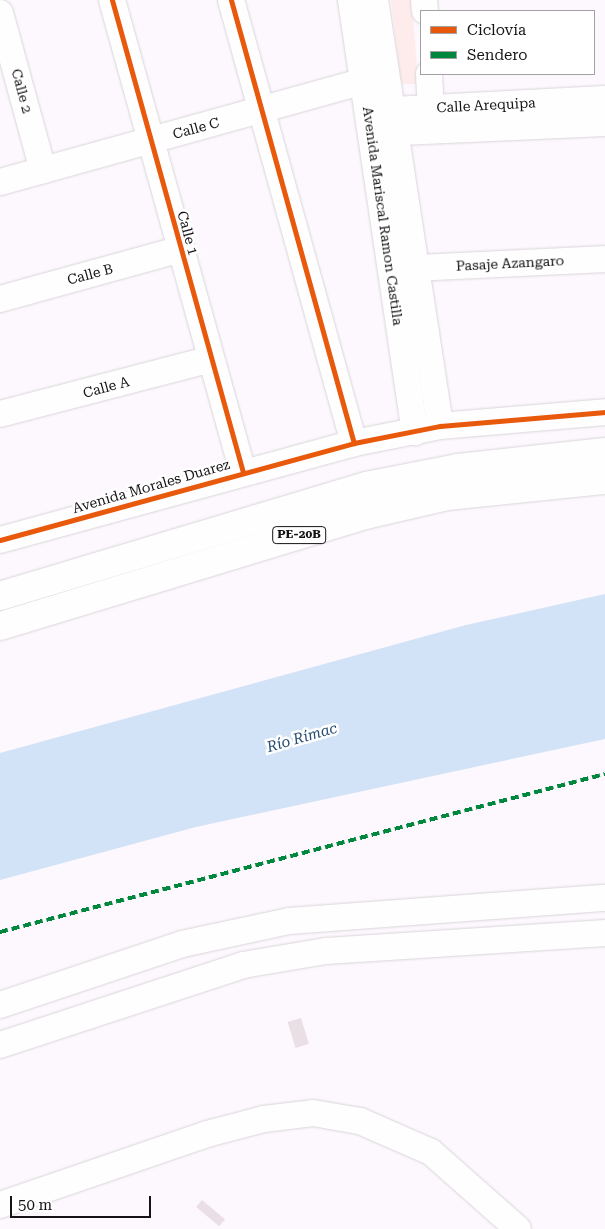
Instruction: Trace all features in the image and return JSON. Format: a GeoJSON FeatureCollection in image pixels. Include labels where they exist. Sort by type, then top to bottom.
{"type":"FeatureCollection","features":[{"type":"Feature","properties":{"kind":"highway","name":"PE-20B"},"geometry":{"type":"LineString","coordinates":[[0,596],[366,486],[468,466],[605,452]]}},
{"type":"Feature","properties":{"kind":"highway","name":"PE-20B"},"geometry":{"type":"LineString","coordinates":[[0,626],[365,515],[447,496],[605,480]]}},
{"type":"Feature","properties":{"kind":"street","name":"Calle 1"},"geometry":{"type":"LineString","coordinates":[[112,0],[243,472]]}},
{"type":"Feature","properties":{"kind":"street"},"geometry":{"type":"LineString","coordinates":[[231,0],[354,443]]}},
{"type":"Feature","properties":{"kind":"street","name":"Avenida Mariscal Ramon Castilla"},"geometry":{"type":"LineString","coordinates":[[351,0],[363,81],[380,121],[415,268],[440,426]]}},
{"type":"Feature","properties":{"kind":"street","name":"Avenida Mariscal Ramon Castilla"},"geometry":{"type":"LineString","coordinates":[[375,0],[380,121],[415,432]]}},
{"type":"Feature","properties":{"kind":"street","name":"Calle 2"},"geometry":{"type":"LineString","coordinates":[[0,13],[43,170]]}},
{"type":"Feature","properties":{"kind":"street"},"geometry":{"type":"LineString","coordinates":[[429,75],[430,108]]}},
{"type":"Feature","properties":{"kind":"street","name":"Calle C"},"geometry":{"type":"LineString","coordinates":[[0,182],[363,81]]}},
{"type":"Feature","properties":{"kind":"street","name":"Calle Arequipa"},"geometry":{"type":"LineString","coordinates":[[380,121],[430,108],[605,99]]}},
{"type":"Feature","properties":{"kind":"street","name":"Calle Arequipa"},"geometry":{"type":"LineString","coordinates":[[380,121],[605,123]]}},
{"type":"Feature","properties":{"kind":"street","name":"Calle B"},"geometry":{"type":"LineString","coordinates":[[0,299],[181,249]]}},
{"type":"Feature","properties":{"kind":"street","name":"Pasaje Azangaro"},"geometry":{"type":"LineString","coordinates":[[415,268],[605,259]]}},
{"type":"Feature","properties":{"kind":"street","name":"Calle A"},"geometry":{"type":"LineString","coordinates":[[0,414],[211,360]]}},
{"type":"Feature","properties":{"kind":"street","name":"Avenida Morales Duarez"},"geometry":{"type":"LineString","coordinates":[[0,540],[354,443],[440,426],[605,412]]}},
{"type":"Feature","properties":{"kind":"street"},"geometry":{"type":"LineString","coordinates":[[0,1005],[182,944],[280,923],[347,914],[605,898]]}},
{"type":"Feature","properties":{"kind":"street"},"geometry":{"type":"LineString","coordinates":[[0,1045],[243,965],[326,951],[605,933]]}},
{"type":"Feature","properties":{"kind":"street"},"geometry":{"type":"LineString","coordinates":[[0,1206],[207,1134],[264,1119],[313,1113],[360,1121],[431,1152],[518,1229]]}},
{"type":"Feature","properties":{"kind":"shaded area"},"geometry":{"type":"Polygon","coordinates":[[[391,0],[412,0],[418,84],[401,84],[391,0]]]}},
{"type":"Feature","properties":{"kind":"water","name":"Río Rímac"},"geometry":{"type":"Polygon","coordinates":[[[605,594],[605,739],[196,827],[0,880],[0,753],[466,625],[605,594]]]}},
{"type":"Feature","properties":{"kind":"building"},"geometry":{"type":"Polygon","coordinates":[[[301,1018],[309,1044],[296,1048],[288,1022],[301,1018]]]}},
{"type":"Feature","properties":{"kind":"building"},"geometry":{"type":"Polygon","coordinates":[[[202,1200],[225,1219],[219,1226],[196,1207],[202,1200]]]}},
{"type":"Feature","properties":{"kind":"marked path"},"geometry":{"type":"LineString","coordinates":[[0,932],[605,774]]}},
{"type":"Feature","properties":{"kind":"cycle path"},"geometry":{"type":"LineString","coordinates":[[112,0],[243,472]]}},
{"type":"Feature","properties":{"kind":"cycle path"},"geometry":{"type":"LineString","coordinates":[[231,0],[354,443]]}},
{"type":"Feature","properties":{"kind":"cycle path"},"geometry":{"type":"LineString","coordinates":[[0,540],[354,443],[440,426],[605,412]]}}]}
